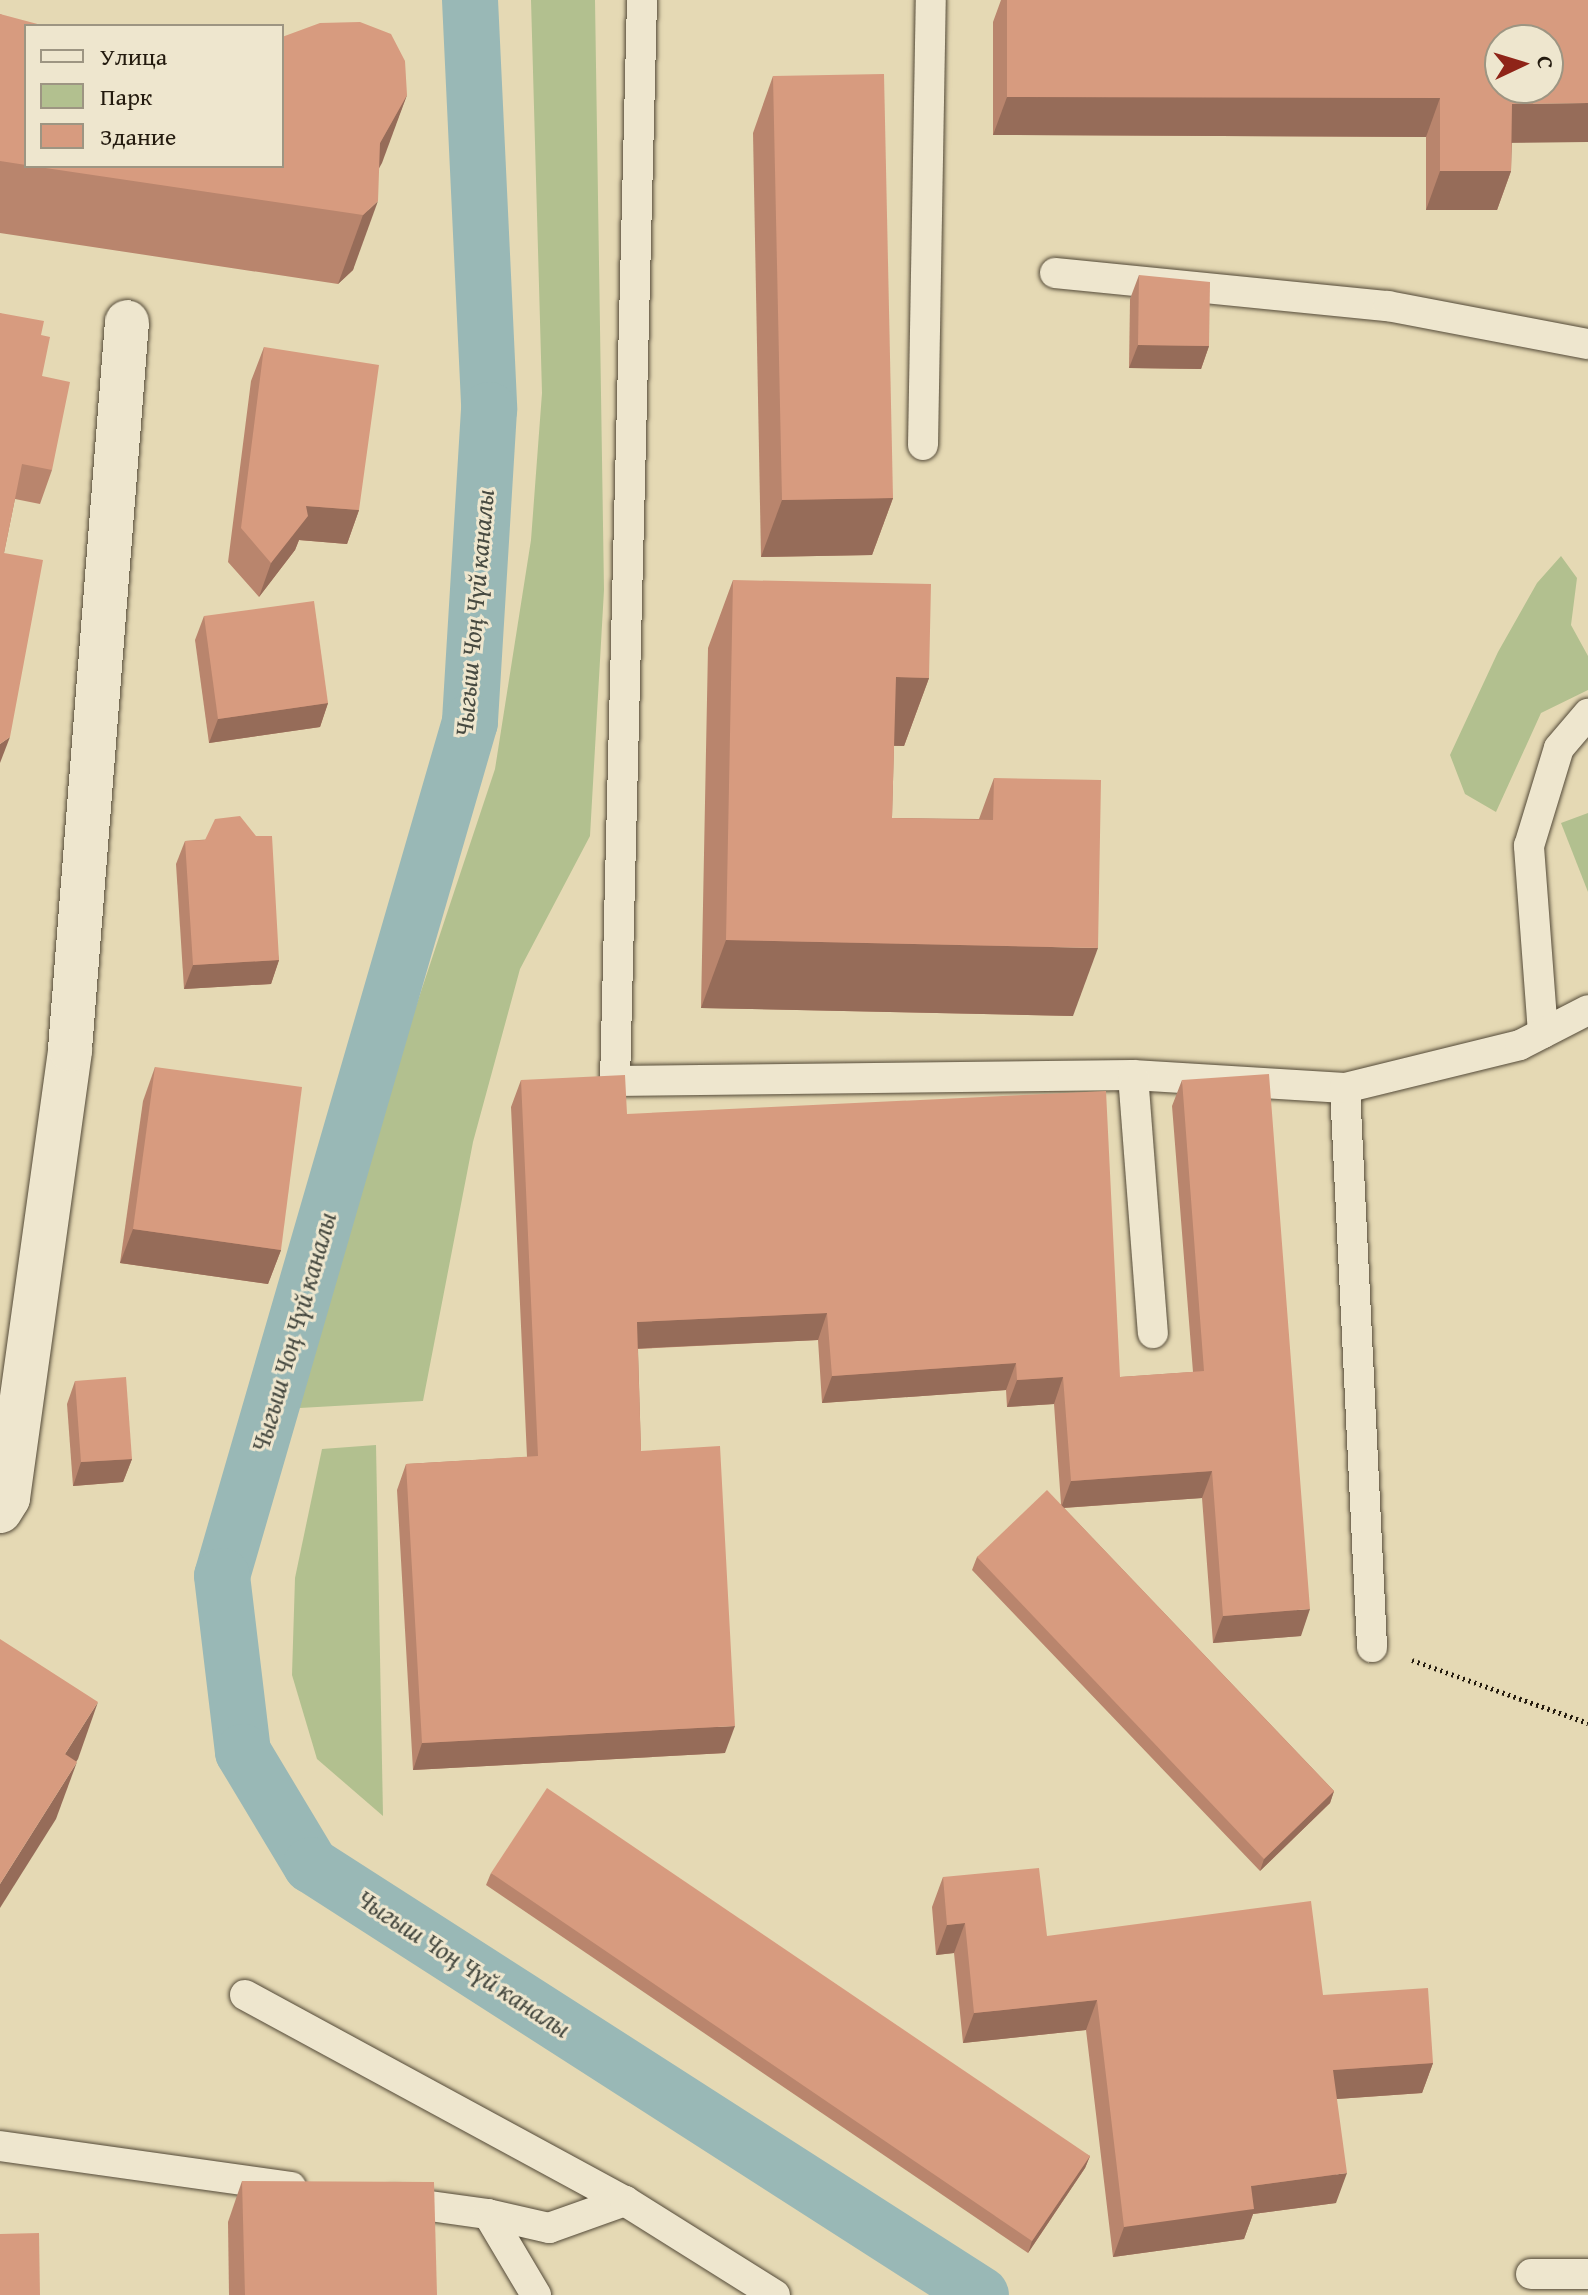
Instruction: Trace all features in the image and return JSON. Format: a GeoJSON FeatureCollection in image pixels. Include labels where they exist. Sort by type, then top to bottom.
{"type":"FeatureCollection","features":[{"type":"Feature","properties":{"kind":"street"},"geometry":{"type":"LineString","coordinates":[[0,1511],[8,1498],[70,1049],[127,322]]}},
{"type":"Feature","properties":{"kind":"lane"},"geometry":{"type":"LineString","coordinates":[[642,0],[615,1081],[1133,1075],[1345,1088],[1543,1033],[1588,1010]]}},
{"type":"Feature","properties":{"kind":"lane"},"geometry":{"type":"LineString","coordinates":[[923,445],[931,0]]}},
{"type":"Feature","properties":{"kind":"lane"},"geometry":{"type":"LineString","coordinates":[[1055,273],[1388,306],[1588,344]]}},
{"type":"Feature","properties":{"kind":"lane"},"geometry":{"type":"LineString","coordinates":[[1543,1033],[1529,846],[1559,748],[1588,714]]}},
{"type":"Feature","properties":{"kind":"lane"},"geometry":{"type":"LineString","coordinates":[[1133,1075],[1153,1333]]}},
{"type":"Feature","properties":{"kind":"lane"},"geometry":{"type":"LineString","coordinates":[[1345,1088],[1372,1647]]}},
{"type":"Feature","properties":{"kind":"lane"},"geometry":{"type":"LineString","coordinates":[[245,1995],[625,2201],[775,2295]]}},
{"type":"Feature","properties":{"kind":"lane"},"geometry":{"type":"LineString","coordinates":[[0,2146],[315,2190]]}},
{"type":"Feature","properties":{"kind":"lane"},"geometry":{"type":"LineString","coordinates":[[362,2197],[488,2214],[549,2228],[625,2201]]}},
{"type":"Feature","properties":{"kind":"lane"},"geometry":{"type":"LineString","coordinates":[[488,2214],[536,2295]]}},
{"type":"Feature","properties":{"kind":"lane"},"geometry":{"type":"LineString","coordinates":[[1531,2274],[1588,2274]]}},
{"type":"Feature","properties":{"kind":"path"},"geometry":{"type":"LineString","coordinates":[[1372,1647],[1588,1723]]}},
{"type":"Feature","properties":{"kind":"green space"},"geometry":{"type":"Polygon","coordinates":[[[531,0],[595,0],[604,590],[590,836],[520,969],[473,1142],[423,1401],[282,1409],[495,769],[531,540],[542,393],[531,0]]]}},
{"type":"Feature","properties":{"kind":"green space"},"geometry":{"type":"Polygon","coordinates":[[[1561,556],[1577,578],[1571,625],[1588,656],[1588,690],[1541,713],[1496,812],[1465,794],[1450,755],[1498,652],[1537,583],[1561,556]]]}},
{"type":"Feature","properties":{"kind":"green space"},"geometry":{"type":"Polygon","coordinates":[[[1588,813],[1588,892],[1561,823],[1588,813]]]}},
{"type":"Feature","properties":{"kind":"green space"},"geometry":{"type":"Polygon","coordinates":[[[376,1445],[383,1816],[317,1759],[292,1675],[295,1578],[322,1449],[376,1445]]]}},
{"type":"Feature","properties":{"kind":"building"},"geometry":{"type":"Polygon","coordinates":[[[1007,0],[1588,0],[1588,103],[1564,103],[1564,24],[1484,24],[1484,104],[1512,104],[1511,171],[1440,171],[1440,98],[1007,97],[1007,0]]]}},
{"type":"Feature","properties":{"kind":"building"},"geometry":{"type":"Polygon","coordinates":[[[0,14],[38,24],[24,24],[24,165],[0,161],[0,14]]]}},
{"type":"Feature","properties":{"kind":"building"},"geometry":{"type":"Polygon","coordinates":[[[360,22],[391,34],[405,61],[407,95],[380,143],[378,201],[363,215],[46,168],[284,168],[284,36],[320,23],[360,22]]]}},
{"type":"Feature","properties":{"kind":"building"},"geometry":{"type":"Polygon","coordinates":[[[884,74],[893,498],[782,500],[773,76],[884,74]]]}},
{"type":"Feature","properties":{"kind":"building"},"geometry":{"type":"Polygon","coordinates":[[[1139,275],[1210,282],[1209,346],[1138,345],[1139,275]]]}},
{"type":"Feature","properties":{"kind":"building"},"geometry":{"type":"Polygon","coordinates":[[[0,313],[44,321],[41,335],[50,337],[42,376],[70,382],[52,470],[22,464],[4,553],[43,560],[10,737],[0,744],[0,313]]]}},
{"type":"Feature","properties":{"kind":"building"},"geometry":{"type":"Polygon","coordinates":[[[264,347],[379,365],[359,510],[306,506],[308,516],[271,563],[241,528],[264,347]]]}},
{"type":"Feature","properties":{"kind":"building"},"geometry":{"type":"Polygon","coordinates":[[[733,580],[931,584],[929,678],[896,677],[892,818],[993,820],[994,778],[1101,780],[1098,948],[726,940],[733,580]]]}},
{"type":"Feature","properties":{"kind":"building"},"geometry":{"type":"Polygon","coordinates":[[[314,601],[328,703],[218,719],[204,616],[314,601]]]}},
{"type":"Feature","properties":{"kind":"building"},"geometry":{"type":"Polygon","coordinates":[[[240,816],[256,836],[272,836],[279,960],[193,965],[185,841],[205,840],[215,819],[240,816]]]}},
{"type":"Feature","properties":{"kind":"building"},"geometry":{"type":"Polygon","coordinates":[[[155,1067],[302,1087],[281,1250],[133,1229],[155,1067]]]}},
{"type":"Feature","properties":{"kind":"building"},"geometry":{"type":"Polygon","coordinates":[[[1269,1074],[1310,1609],[1223,1616],[1212,1471],[1071,1481],[1063,1377],[1017,1380],[1016,1363],[832,1376],[827,1313],[637,1322],[641,1451],[720,1446],[735,1726],[422,1743],[406,1464],[538,1456],[521,1080],[625,1075],[627,1114],[1106,1091],[1120,1377],[1204,1371],[1182,1080],[1269,1074]]]}},
{"type":"Feature","properties":{"kind":"building"},"geometry":{"type":"Polygon","coordinates":[[[126,1377],[132,1459],[81,1462],[75,1381],[126,1377]]]}},
{"type":"Feature","properties":{"kind":"building"},"geometry":{"type":"Polygon","coordinates":[[[1047,1490],[1334,1791],[1264,1859],[977,1557],[1047,1490]]]}},
{"type":"Feature","properties":{"kind":"building"},"geometry":{"type":"Polygon","coordinates":[[[0,1639],[98,1702],[65,1754],[77,1762],[0,1884],[0,1639]]]}},
{"type":"Feature","properties":{"kind":"building"},"geometry":{"type":"Polygon","coordinates":[[[547,1788],[1090,2156],[1032,2241],[491,1873],[547,1788]]]}},
{"type":"Feature","properties":{"kind":"building"},"geometry":{"type":"Polygon","coordinates":[[[1039,1868],[1047,1936],[1311,1901],[1323,1995],[1428,1988],[1433,2063],[1333,2070],[1347,2173],[1251,2186],[1254,2209],[1124,2227],[1097,2000],[974,2013],[965,1923],[947,1925],[943,1877],[1039,1868]]]}},
{"type":"Feature","properties":{"kind":"building"},"geometry":{"type":"Polygon","coordinates":[[[242,2181],[434,2182],[437,2295],[245,2295],[242,2181]]]}},
{"type":"Feature","properties":{"kind":"building"},"geometry":{"type":"Polygon","coordinates":[[[39,2233],[40,2295],[0,2295],[0,2234],[39,2233]]]}},
{"type":"Feature","properties":{"kind":"waterway","name":"Чыгыш Чоң Чүй каналы"},"geometry":{"type":"LineString","coordinates":[[470,0],[489,410],[470,722],[222,1576],[243,1752],[311,1865],[981,2295]]}}]}
